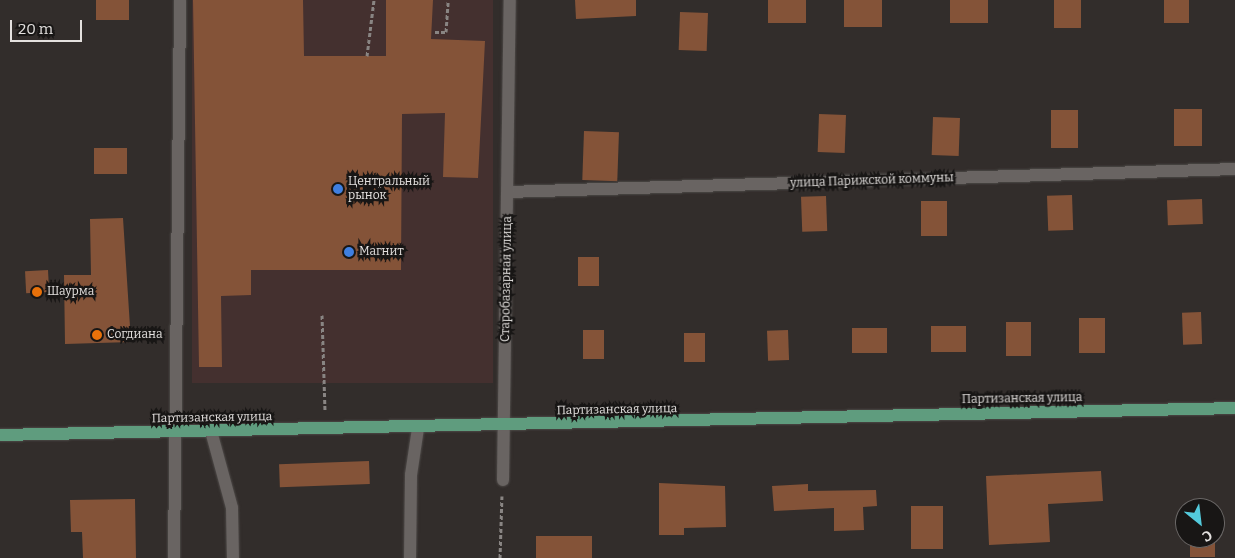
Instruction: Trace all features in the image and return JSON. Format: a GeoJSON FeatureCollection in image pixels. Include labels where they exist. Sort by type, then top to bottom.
{"type":"FeatureCollection","features":[{"type":"Feature","properties":{"kind":"main road","name":"Партизанская улица"},"geometry":{"type":"LineString","coordinates":[[0,435],[418,428],[1235,408]]}},
{"type":"Feature","properties":{"kind":"street"},"geometry":{"type":"LineString","coordinates":[[174,558],[173,432],[180,0]]}},
{"type":"Feature","properties":{"kind":"street","name":"Старобазарная улица"},"geometry":{"type":"LineString","coordinates":[[503,480],[510,0]]}},
{"type":"Feature","properties":{"kind":"street","name":"улица Парижской коммуны"},"geometry":{"type":"LineString","coordinates":[[508,192],[1235,169]]}},
{"type":"Feature","properties":{"kind":"street"},"geometry":{"type":"LineString","coordinates":[[410,558],[410,476],[418,428]]}},
{"type":"Feature","properties":{"kind":"street"},"geometry":{"type":"LineString","coordinates":[[210,432],[232,508],[234,558]]}},
{"type":"Feature","properties":{"kind":"path"},"geometry":{"type":"LineString","coordinates":[[367,56],[374,0]]}},
{"type":"Feature","properties":{"kind":"path"},"geometry":{"type":"LineString","coordinates":[[435,32],[446,32],[448,0]]}},
{"type":"Feature","properties":{"kind":"path"},"geometry":{"type":"LineString","coordinates":[[322,315],[325,429]]}},
{"type":"Feature","properties":{"kind":"path"},"geometry":{"type":"LineString","coordinates":[[500,558],[503,480]]}},
{"type":"Feature","properties":{"kind":"shaded area","name":"Центральный рынок"},"geometry":{"type":"Polygon","coordinates":[[[192,0],[493,0],[493,383],[192,383],[192,0]]]}},
{"type":"Feature","properties":{"kind":"building"},"geometry":{"type":"Polygon","coordinates":[[[96,0],[129,0],[129,20],[96,20],[96,0]]]}},
{"type":"Feature","properties":{"kind":"building"},"geometry":{"type":"Polygon","coordinates":[[[193,0],[303,0],[304,56],[386,56],[386,0],[433,0],[431,39],[485,41],[478,178],[443,177],[445,113],[402,114],[401,270],[251,270],[251,295],[221,296],[222,367],[199,367],[193,0]]]}},
{"type":"Feature","properties":{"kind":"building"},"geometry":{"type":"Polygon","coordinates":[[[575,0],[636,0],[636,16],[576,19],[575,0]]]}},
{"type":"Feature","properties":{"kind":"building"},"geometry":{"type":"Polygon","coordinates":[[[768,0],[806,0],[806,23],[768,23],[768,0]]]}},
{"type":"Feature","properties":{"kind":"building"},"geometry":{"type":"Polygon","coordinates":[[[844,0],[882,0],[882,27],[844,27],[844,0]]]}},
{"type":"Feature","properties":{"kind":"building"},"geometry":{"type":"Polygon","coordinates":[[[950,0],[988,0],[988,23],[950,23],[950,0]]]}},
{"type":"Feature","properties":{"kind":"building"},"geometry":{"type":"Polygon","coordinates":[[[1054,0],[1081,0],[1081,28],[1054,28],[1054,0]]]}},
{"type":"Feature","properties":{"kind":"building"},"geometry":{"type":"Polygon","coordinates":[[[1164,0],[1189,0],[1189,23],[1164,23],[1164,0]]]}},
{"type":"Feature","properties":{"kind":"building"},"geometry":{"type":"Polygon","coordinates":[[[680,12],[708,13],[707,51],[679,50],[680,12]]]}},
{"type":"Feature","properties":{"kind":"building"},"geometry":{"type":"Polygon","coordinates":[[[1174,109],[1202,109],[1202,146],[1174,146],[1174,109]]]}},
{"type":"Feature","properties":{"kind":"building"},"geometry":{"type":"Polygon","coordinates":[[[1051,110],[1078,110],[1078,148],[1051,148],[1051,110]]]}},
{"type":"Feature","properties":{"kind":"building"},"geometry":{"type":"Polygon","coordinates":[[[819,114],[846,115],[845,153],[818,152],[819,114]]]}},
{"type":"Feature","properties":{"kind":"building"},"geometry":{"type":"Polygon","coordinates":[[[933,117],[960,118],[959,156],[932,155],[933,117]]]}},
{"type":"Feature","properties":{"kind":"building"},"geometry":{"type":"Polygon","coordinates":[[[584,131],[619,132],[617,181],[582,180],[584,131]]]}},
{"type":"Feature","properties":{"kind":"building"},"geometry":{"type":"Polygon","coordinates":[[[94,148],[127,148],[127,174],[94,174],[94,148]]]}},
{"type":"Feature","properties":{"kind":"building"},"geometry":{"type":"Polygon","coordinates":[[[1072,195],[1073,230],[1048,231],[1047,196],[1072,195]]]}},
{"type":"Feature","properties":{"kind":"building"},"geometry":{"type":"Polygon","coordinates":[[[826,196],[827,231],[802,232],[801,197],[826,196]]]}},
{"type":"Feature","properties":{"kind":"building"},"geometry":{"type":"Polygon","coordinates":[[[1202,199],[1203,224],[1168,225],[1167,200],[1202,199]]]}},
{"type":"Feature","properties":{"kind":"building"},"geometry":{"type":"Polygon","coordinates":[[[921,201],[947,201],[947,236],[921,236],[921,201]]]}},
{"type":"Feature","properties":{"kind":"building"},"geometry":{"type":"Polygon","coordinates":[[[123,218],[131,342],[65,344],[64,275],[91,275],[90,219],[123,218]]]}},
{"type":"Feature","properties":{"kind":"building"},"geometry":{"type":"Polygon","coordinates":[[[578,257],[599,257],[599,286],[578,286],[578,257]]]}},
{"type":"Feature","properties":{"kind":"building"},"geometry":{"type":"Polygon","coordinates":[[[48,270],[49,292],[26,293],[25,271],[48,270]]]}},
{"type":"Feature","properties":{"kind":"building"},"geometry":{"type":"Polygon","coordinates":[[[1201,312],[1202,344],[1183,345],[1182,313],[1201,312]]]}},
{"type":"Feature","properties":{"kind":"building"},"geometry":{"type":"Polygon","coordinates":[[[1079,318],[1105,318],[1105,353],[1079,353],[1079,318]]]}},
{"type":"Feature","properties":{"kind":"building"},"geometry":{"type":"Polygon","coordinates":[[[1006,322],[1031,322],[1031,356],[1006,356],[1006,322]]]}},
{"type":"Feature","properties":{"kind":"building"},"geometry":{"type":"Polygon","coordinates":[[[931,326],[966,326],[966,352],[931,352],[931,326]]]}},
{"type":"Feature","properties":{"kind":"building"},"geometry":{"type":"Polygon","coordinates":[[[852,328],[887,328],[887,353],[852,353],[852,328]]]}},
{"type":"Feature","properties":{"kind":"building"},"geometry":{"type":"Polygon","coordinates":[[[583,330],[604,330],[604,359],[583,359],[583,330]]]}},
{"type":"Feature","properties":{"kind":"building"},"geometry":{"type":"Polygon","coordinates":[[[788,330],[789,360],[768,361],[767,331],[788,330]]]}},
{"type":"Feature","properties":{"kind":"building"},"geometry":{"type":"Polygon","coordinates":[[[684,333],[705,333],[705,362],[684,362],[684,333]]]}},
{"type":"Feature","properties":{"kind":"building"},"geometry":{"type":"Polygon","coordinates":[[[369,461],[370,484],[280,487],[279,464],[369,461]]]}},
{"type":"Feature","properties":{"kind":"building"},"geometry":{"type":"Polygon","coordinates":[[[1101,471],[1103,501],[1048,504],[1050,542],[989,545],[986,476],[1101,471]]]}},
{"type":"Feature","properties":{"kind":"building"},"geometry":{"type":"Polygon","coordinates":[[[659,483],[725,486],[726,527],[684,528],[684,535],[659,535],[659,483]]]}},
{"type":"Feature","properties":{"kind":"building"},"geometry":{"type":"Polygon","coordinates":[[[808,484],[808,491],[876,490],[877,506],[863,507],[864,530],[834,531],[834,508],[774,511],[772,486],[808,484]]]}},
{"type":"Feature","properties":{"kind":"building"},"geometry":{"type":"Polygon","coordinates":[[[135,499],[136,558],[83,558],[82,532],[71,532],[70,500],[135,499]]]}},
{"type":"Feature","properties":{"kind":"building"},"geometry":{"type":"Polygon","coordinates":[[[911,506],[943,506],[943,549],[911,549],[911,506]]]}},
{"type":"Feature","properties":{"kind":"building"},"geometry":{"type":"Polygon","coordinates":[[[536,536],[592,536],[592,558],[536,558],[536,536]]]}},
{"type":"Feature","properties":{"kind":"building"},"geometry":{"type":"Polygon","coordinates":[[[1190,548],[1215,548],[1215,557],[1190,557],[1190,548]]]}},
{"type":"Feature","properties":{"kind":"place","name":"Центральный рынок"},"geometry":{"type":"Point","coordinates":[338,189]}},
{"type":"Feature","properties":{"kind":"place","name":"Магнит"},"geometry":{"type":"Point","coordinates":[349,252]}},
{"type":"Feature","properties":{"kind":"place","name":"Шаурма"},"geometry":{"type":"Point","coordinates":[37,292]}},
{"type":"Feature","properties":{"kind":"place","name":"Согдиана"},"geometry":{"type":"Point","coordinates":[97,335]}}]}
